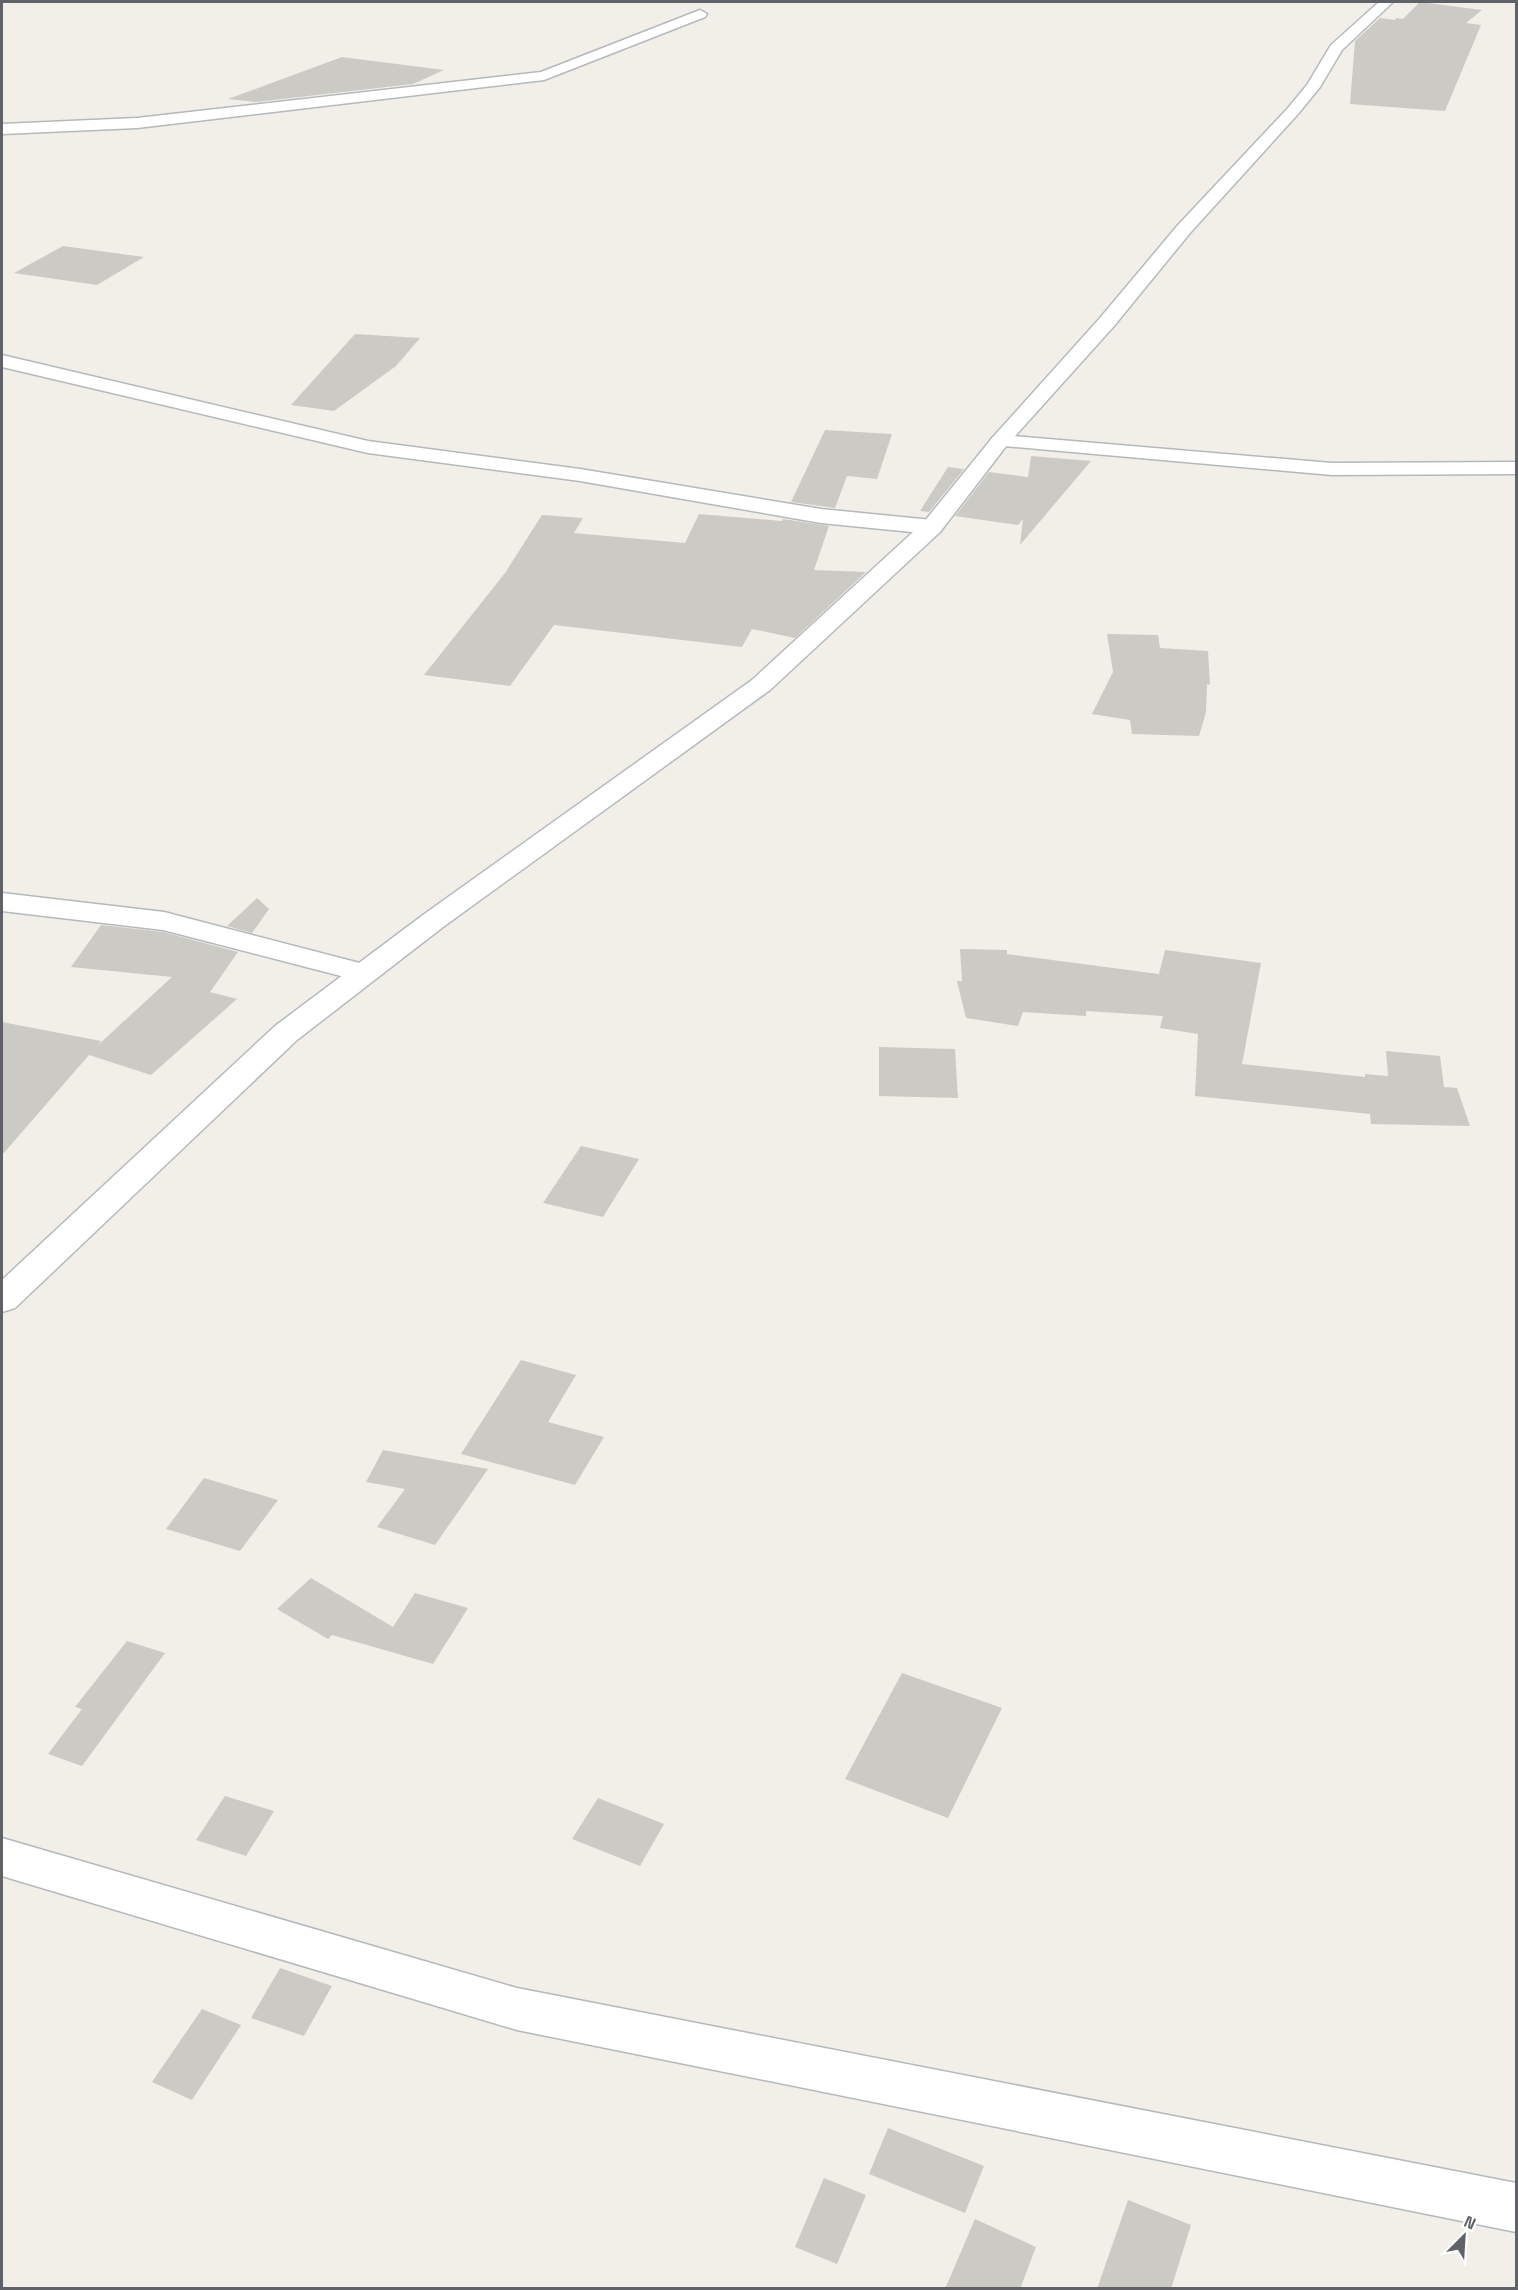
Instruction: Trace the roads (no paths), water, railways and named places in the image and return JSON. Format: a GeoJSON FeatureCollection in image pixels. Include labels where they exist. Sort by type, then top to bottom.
{"type":"FeatureCollection","features":[{"type":"Feature","properties":{"kind":"street"},"geometry":{"type":"LineString","coordinates":[[2,1300],[286,1034],[442,914],[761,685],[932,527],[1000,441],[1107,322],[1184,229],[1293,111],[1313,87],[1336,48],[1386,2]]}},
{"type":"Feature","properties":{"kind":"street"},"geometry":{"type":"LineString","coordinates":[[2,129],[137,123],[544,76],[700,14]]}},
{"type":"Feature","properties":{"kind":"street"},"geometry":{"type":"LineString","coordinates":[[2,361],[368,447],[580,475],[821,516],[932,527]]}},
{"type":"Feature","properties":{"kind":"street"},"geometry":{"type":"LineString","coordinates":[[1000,441],[1332,469],[1516,468]]}},
{"type":"Feature","properties":{"kind":"street"},"geometry":{"type":"LineString","coordinates":[[2,902],[164,921],[364,974]]}},
{"type":"Feature","properties":{"kind":"street"},"geometry":{"type":"LineString","coordinates":[[2,1857],[517,2009],[1516,2208]]}}]}
